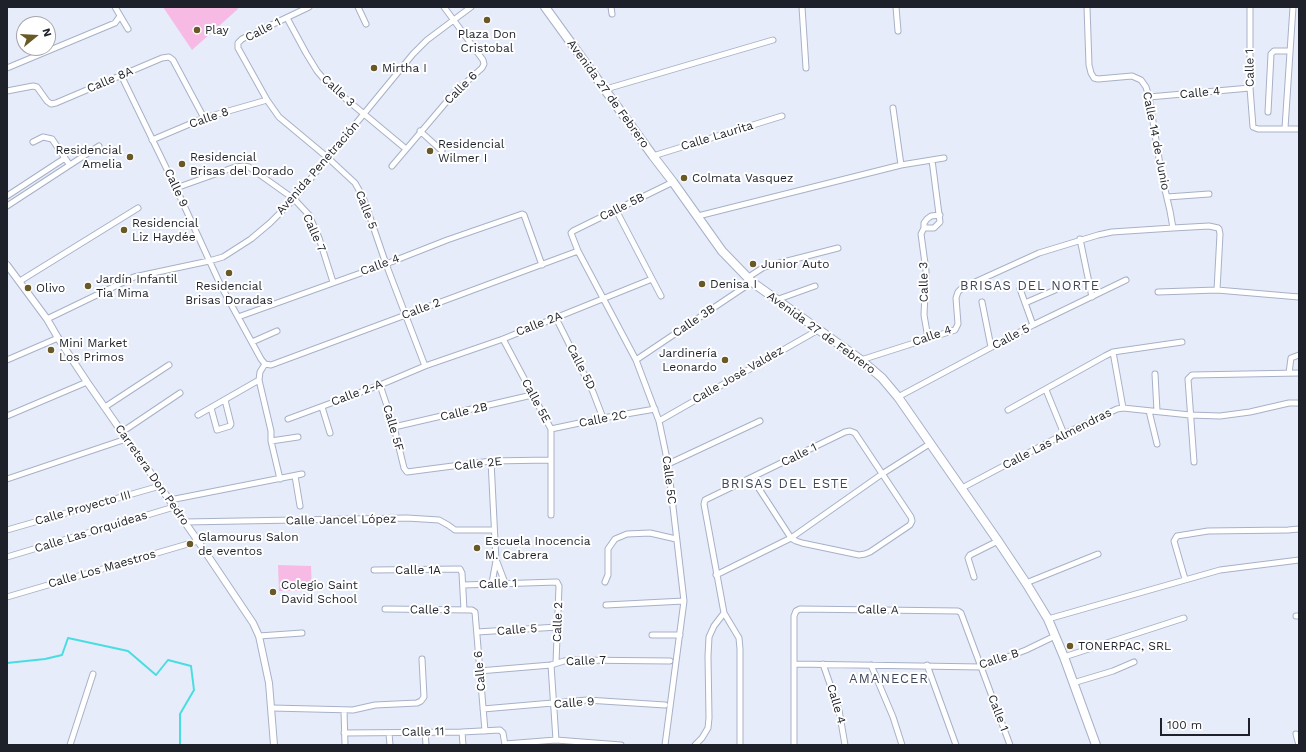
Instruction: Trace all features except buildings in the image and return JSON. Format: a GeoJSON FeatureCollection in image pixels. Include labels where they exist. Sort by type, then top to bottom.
{"type":"FeatureCollection","features":[{"type":"Feature","properties":{"kind":"main road","name":"Avenida 27 de Febrero"},"geometry":{"type":"LineString","coordinates":[[545,7],[606,89],[653,156],[674,182],[722,251],[750,280],[861,360],[882,378],[898,397],[998,540],[1048,619],[1064,657],[1096,745]]}},
{"type":"Feature","properties":{"kind":"street"},"geometry":{"type":"LineString","coordinates":[[115,7],[128,29]]}},
{"type":"Feature","properties":{"kind":"street","name":"Calle 1"},"geometry":{"type":"LineString","coordinates":[[238,43],[242,39],[309,7]]}},
{"type":"Feature","properties":{"kind":"street"},"geometry":{"type":"LineString","coordinates":[[358,7],[366,24]]}},
{"type":"Feature","properties":{"kind":"street","name":"Calle 6"},"geometry":{"type":"LineString","coordinates":[[392,166],[420,131],[454,93],[482,68],[484,64],[483,60],[444,7]]}},
{"type":"Feature","properties":{"kind":"street","name":"Avenida Penetración"},"geometry":{"type":"LineString","coordinates":[[47,320],[134,277],[224,257],[251,239],[270,223],[294,199],[413,54],[427,40],[471,7]]}},
{"type":"Feature","properties":{"kind":"street"},"geometry":{"type":"LineString","coordinates":[[611,7],[612,14]]}},
{"type":"Feature","properties":{"kind":"street"},"geometry":{"type":"LineString","coordinates":[[802,7],[806,68]]}},
{"type":"Feature","properties":{"kind":"street"},"geometry":{"type":"LineString","coordinates":[[896,7],[898,31]]}},
{"type":"Feature","properties":{"kind":"street","name":"Calle 14 de Junio"},"geometry":{"type":"LineString","coordinates":[[1087,7],[1089,65],[1093,77],[1096,79],[1129,76],[1137,77],[1143,82],[1149,97],[1162,177],[1173,228]]}},
{"type":"Feature","properties":{"kind":"street","name":"Calle 1"},"geometry":{"type":"LineString","coordinates":[[1250,7],[1250,88],[1252,125],[1254,128],[1285,128]]}},
{"type":"Feature","properties":{"kind":"street"},"geometry":{"type":"LineString","coordinates":[[1292,7],[1285,128],[1299,129]]}},
{"type":"Feature","properties":{"kind":"street"},"geometry":{"type":"LineString","coordinates":[[7,68],[115,23],[120,16]]}},
{"type":"Feature","properties":{"kind":"street","name":"Calle 3"},"geometry":{"type":"LineString","coordinates":[[287,18],[317,71],[328,84],[406,149]]}},
{"type":"Feature","properties":{"kind":"street"},"geometry":{"type":"LineString","coordinates":[[606,89],[773,40]]}},
{"type":"Feature","properties":{"kind":"street","name":"Calle 5"},"geometry":{"type":"LineString","coordinates":[[238,43],[238,48],[267,100],[279,117],[327,157],[355,183],[361,192],[386,264],[425,366]]}},
{"type":"Feature","properties":{"kind":"street"},"geometry":{"type":"LineString","coordinates":[[1268,112],[1271,54],[1274,51],[1290,51]]}},
{"type":"Feature","properties":{"kind":"street","name":"Calle 8A"},"geometry":{"type":"LineString","coordinates":[[7,91],[33,86],[38,87],[47,101],[51,104],[56,103],[162,58],[169,57],[173,60],[204,118]]}},
{"type":"Feature","properties":{"kind":"street","name":"Calle 9"},"geometry":{"type":"LineString","coordinates":[[121,75],[176,188],[209,261],[238,317],[265,364]]}},
{"type":"Feature","properties":{"kind":"street","name":"Calle 4"},"geometry":{"type":"LineString","coordinates":[[1149,97],[1250,88]]}},
{"type":"Feature","properties":{"kind":"street","name":"Calle 8"},"geometry":{"type":"LineString","coordinates":[[152,140],[204,118],[267,100]]}},
{"type":"Feature","properties":{"kind":"street"},"geometry":{"type":"LineString","coordinates":[[893,108],[901,165]]}},
{"type":"Feature","properties":{"kind":"street","name":"Calle Laurita"},"geometry":{"type":"LineString","coordinates":[[653,156],[782,116]]}},
{"type":"Feature","properties":{"kind":"street"},"geometry":{"type":"LineString","coordinates":[[420,131],[442,151]]}},
{"type":"Feature","properties":{"kind":"street"},"geometry":{"type":"LineString","coordinates":[[33,142],[43,137],[49,138],[55,143],[69,164]]}},
{"type":"Feature","properties":{"kind":"street"},"geometry":{"type":"LineString","coordinates":[[7,206],[69,164],[99,146]]}},
{"type":"Feature","properties":{"kind":"street"},"geometry":{"type":"LineString","coordinates":[[7,196],[64,158]]}},
{"type":"Feature","properties":{"kind":"street"},"geometry":{"type":"LineString","coordinates":[[698,216],[901,165],[944,158]]}},
{"type":"Feature","properties":{"kind":"street"},"geometry":{"type":"LineString","coordinates":[[932,160],[940,215],[940,222],[934,228],[924,228],[924,223],[927,219],[932,216],[940,215]]}},
{"type":"Feature","properties":{"kind":"street","name":"Calle 7"},"geometry":{"type":"LineString","coordinates":[[176,188],[235,167],[249,167],[294,199],[309,215],[319,238],[333,282]]}},
{"type":"Feature","properties":{"kind":"street","name":"Calle 5B"},"geometry":{"type":"LineString","coordinates":[[571,233],[674,182]]}},
{"type":"Feature","properties":{"kind":"street"},"geometry":{"type":"LineString","coordinates":[[1167,197],[1209,194]]}},
{"type":"Feature","properties":{"kind":"street"},"geometry":{"type":"LineString","coordinates":[[20,281],[138,208]]}},
{"type":"Feature","properties":{"kind":"street"},"geometry":{"type":"LineString","coordinates":[[616,210],[661,296]]}},
{"type":"Feature","properties":{"kind":"street","name":"Calle 4"},"geometry":{"type":"LineString","coordinates":[[238,317],[522,214],[524,215],[542,265]]}},
{"type":"Feature","properties":{"kind":"street"},"geometry":{"type":"LineString","coordinates":[[1092,297],[1080,239],[1112,232],[1209,226],[1219,229],[1218,290]]}},
{"type":"Feature","properties":{"kind":"street","name":"Calle 3"},"geometry":{"type":"LineString","coordinates":[[924,228],[921,234],[926,271],[924,315],[928,338]]}},
{"type":"Feature","properties":{"kind":"street","name":"Calle 5C"},"geometry":{"type":"LineString","coordinates":[[571,233],[578,251],[636,360],[659,421],[668,464],[684,600],[664,745]]}},
{"type":"Feature","properties":{"kind":"street","name":"Calle 4"},"geometry":{"type":"LineString","coordinates":[[861,360],[952,331],[957,328],[958,320],[956,298],[958,292],[962,288],[1039,253],[1080,239]]}},
{"type":"Feature","properties":{"kind":"street","name":"Calle 3B"},"geometry":{"type":"LineString","coordinates":[[636,360],[750,280],[764,267],[838,248]]}},
{"type":"Feature","properties":{"kind":"street","name":"Calle 2"},"geometry":{"type":"LineString","coordinates":[[265,364],[271,365],[578,251]]}},
{"type":"Feature","properties":{"kind":"street","name":"Carretera Don Pedro"},"geometry":{"type":"LineString","coordinates":[[7,265],[47,320],[87,382],[198,540],[253,623],[259,636],[269,683],[274,745]]}},
{"type":"Feature","properties":{"kind":"street","name":"Calle 2A"},"geometry":{"type":"LineString","coordinates":[[425,366],[503,339],[652,279]]}},
{"type":"Feature","properties":{"kind":"street","name":"Calle 5"},"geometry":{"type":"LineString","coordinates":[[898,397],[1033,325],[1126,280]]}},
{"type":"Feature","properties":{"kind":"street"},"geometry":{"type":"LineString","coordinates":[[776,300],[814,286]]}},
{"type":"Feature","properties":{"kind":"street"},"geometry":{"type":"LineString","coordinates":[[1020,289],[1033,325]]}},
{"type":"Feature","properties":{"kind":"street"},"geometry":{"type":"LineString","coordinates":[[1025,303],[1056,290]]}},
{"type":"Feature","properties":{"kind":"street"},"geometry":{"type":"LineString","coordinates":[[1158,292],[1218,290],[1299,297]]}},
{"type":"Feature","properties":{"kind":"street"},"geometry":{"type":"LineString","coordinates":[[982,302],[991,347]]}},
{"type":"Feature","properties":{"kind":"street","name":"Calle 5D"},"geometry":{"type":"LineString","coordinates":[[556,318],[593,392],[603,418]]}},
{"type":"Feature","properties":{"kind":"street","name":"Calle José Valdez"},"geometry":{"type":"LineString","coordinates":[[659,421],[818,330]]}},
{"type":"Feature","properties":{"kind":"street"},"geometry":{"type":"LineString","coordinates":[[252,342],[277,331]]}},
{"type":"Feature","properties":{"kind":"street"},"geometry":{"type":"LineString","coordinates":[[7,360],[58,338]]}},
{"type":"Feature","properties":{"kind":"street","name":"Calle 5E"},"geometry":{"type":"LineString","coordinates":[[503,339],[551,429],[551,515]]}},
{"type":"Feature","properties":{"kind":"street"},"geometry":{"type":"LineString","coordinates":[[1008,410],[1113,352],[1182,342]]}},
{"type":"Feature","properties":{"kind":"street"},"geometry":{"type":"LineString","coordinates":[[1113,352],[1123,408]]}},
{"type":"Feature","properties":{"kind":"street"},"geometry":{"type":"LineString","coordinates":[[1289,373],[1291,358],[1299,355]]}},
{"type":"Feature","properties":{"kind":"street"},"geometry":{"type":"LineString","coordinates":[[105,408],[169,364]]}},
{"type":"Feature","properties":{"kind":"street"},"geometry":{"type":"LineString","coordinates":[[265,364],[260,372],[259,380],[280,479]]}},
{"type":"Feature","properties":{"kind":"street","name":"Calle 2-A"},"geometry":{"type":"LineString","coordinates":[[288,418],[380,385],[425,366]]}},
{"type":"Feature","properties":{"kind":"street"},"geometry":{"type":"LineString","coordinates":[[1194,462],[1188,379],[1192,375],[1299,373]]}},
{"type":"Feature","properties":{"kind":"street"},"geometry":{"type":"LineString","coordinates":[[1155,374],[1157,412]]}},
{"type":"Feature","properties":{"kind":"street"},"geometry":{"type":"LineString","coordinates":[[198,415],[259,380]]}},
{"type":"Feature","properties":{"kind":"street"},"geometry":{"type":"LineString","coordinates":[[7,416],[87,382]]}},
{"type":"Feature","properties":{"kind":"street","name":"Calle 5F"},"geometry":{"type":"LineString","coordinates":[[380,385],[394,427],[401,460],[407,472]]}},
{"type":"Feature","properties":{"kind":"street"},"geometry":{"type":"LineString","coordinates":[[1046,390],[1064,434]]}},
{"type":"Feature","properties":{"kind":"street"},"geometry":{"type":"LineString","coordinates":[[122,432],[180,394]]}},
{"type":"Feature","properties":{"kind":"street","name":"Calle 2B"},"geometry":{"type":"LineString","coordinates":[[394,427],[532,395]]}},
{"type":"Feature","properties":{"kind":"street"},"geometry":{"type":"LineString","coordinates":[[211,408],[217,430],[230,426],[231,424],[225,400]]}},
{"type":"Feature","properties":{"kind":"street","name":"Calle Las Almendras"},"geometry":{"type":"LineString","coordinates":[[962,488],[1064,434],[1118,409],[1123,408],[1190,415],[1220,416],[1250,412],[1289,403],[1299,403]]}},
{"type":"Feature","properties":{"kind":"street"},"geometry":{"type":"LineString","coordinates":[[322,407],[330,433]]}},
{"type":"Feature","properties":{"kind":"street","name":"Calle 2C"},"geometry":{"type":"LineString","coordinates":[[551,429],[655,409]]}},
{"type":"Feature","properties":{"kind":"street"},"geometry":{"type":"LineString","coordinates":[[1149,411],[1157,444]]}},
{"type":"Feature","properties":{"kind":"street"},"geometry":{"type":"LineString","coordinates":[[668,464],[760,421]]}},
{"type":"Feature","properties":{"kind":"street","name":"Calle 1"},"geometry":{"type":"LineString","coordinates":[[716,575],[704,500],[845,432],[850,431],[855,434],[882,474]]}},
{"type":"Feature","properties":{"kind":"street"},"geometry":{"type":"LineString","coordinates":[[272,441],[298,437]]}},
{"type":"Feature","properties":{"kind":"street"},"geometry":{"type":"LineString","coordinates":[[7,479],[126,438]]}},
{"type":"Feature","properties":{"kind":"street"},"geometry":{"type":"LineString","coordinates":[[740,745],[739,638],[724,614],[716,575],[791,538],[882,474],[931,443]]}},
{"type":"Feature","properties":{"kind":"street","name":"Calle 2E"},"geometry":{"type":"LineString","coordinates":[[407,472],[490,462],[550,460]]}},
{"type":"Feature","properties":{"kind":"street"},"geometry":{"type":"LineString","coordinates":[[490,462],[496,562],[492,583]]}},
{"type":"Feature","properties":{"kind":"street"},"geometry":{"type":"LineString","coordinates":[[170,500],[302,474]]}},
{"type":"Feature","properties":{"kind":"street"},"geometry":{"type":"LineString","coordinates":[[752,478],[791,538],[802,543],[865,554],[911,523],[911,517],[882,474]]}},
{"type":"Feature","properties":{"kind":"street"},"geometry":{"type":"LineString","coordinates":[[295,476],[300,506]]}},
{"type":"Feature","properties":{"kind":"street","name":"Calle Proyecto III"},"geometry":{"type":"LineString","coordinates":[[7,530],[160,486]]}},
{"type":"Feature","properties":{"kind":"street","name":"Calle Las Orquídeas"},"geometry":{"type":"LineString","coordinates":[[7,557],[174,507]]}},
{"type":"Feature","properties":{"kind":"street","name":"Calle Jancel López"},"geometry":{"type":"LineString","coordinates":[[185,522],[407,518],[439,520],[455,530],[494,530]]}},
{"type":"Feature","properties":{"kind":"street"},"geometry":{"type":"LineString","coordinates":[[1185,579],[1174,542],[1176,536],[1208,530],[1299,529]]}},
{"type":"Feature","properties":{"kind":"street"},"geometry":{"type":"LineString","coordinates":[[606,582],[608,575],[608,549],[615,539],[627,534],[650,533],[676,539]]}},
{"type":"Feature","properties":{"kind":"street","name":"Calle Los Maestros"},"geometry":{"type":"LineString","coordinates":[[7,597],[198,540]]}},
{"type":"Feature","properties":{"kind":"street"},"geometry":{"type":"LineString","coordinates":[[974,577],[968,558],[970,555],[998,540]]}},
{"type":"Feature","properties":{"kind":"street"},"geometry":{"type":"LineString","coordinates":[[1026,583],[1098,554]]}},
{"type":"Feature","properties":{"kind":"street"},"geometry":{"type":"LineString","coordinates":[[1048,619],[1185,579],[1232,567],[1299,560]]}},
{"type":"Feature","properties":{"kind":"street"},"geometry":{"type":"LineString","coordinates":[[496,562],[505,583]]}},
{"type":"Feature","properties":{"kind":"street","name":"Calle 1A"},"geometry":{"type":"LineString","coordinates":[[374,570],[461,570],[463,585]]}},
{"type":"Feature","properties":{"kind":"street","name":"Calle 1"},"geometry":{"type":"LineString","coordinates":[[463,585],[557,582]]}},
{"type":"Feature","properties":{"kind":"street","name":"Calle 2"},"geometry":{"type":"LineString","coordinates":[[556,663],[559,586],[557,582]]}},
{"type":"Feature","properties":{"kind":"street"},"geometry":{"type":"LineString","coordinates":[[463,585],[464,610]]}},
{"type":"Feature","properties":{"kind":"street"},"geometry":{"type":"LineString","coordinates":[[606,604],[684,600]]}},
{"type":"Feature","properties":{"kind":"street","name":"Calle 3"},"geometry":{"type":"LineString","coordinates":[[385,609],[472,610],[475,612]]}},
{"type":"Feature","properties":{"kind":"street","name":"Calle A"},"geometry":{"type":"LineString","coordinates":[[795,664],[794,616],[796,611],[800,609],[961,612]]}},
{"type":"Feature","properties":{"kind":"street","name":"Calle 6"},"geometry":{"type":"LineString","coordinates":[[475,612],[485,731]]}},
{"type":"Feature","properties":{"kind":"street","name":"Calle 1"},"geometry":{"type":"LineString","coordinates":[[961,612],[1010,745]]}},
{"type":"Feature","properties":{"kind":"street"},"geometry":{"type":"LineString","coordinates":[[695,745],[702,738],[708,728],[709,637],[714,626],[724,614]]}},
{"type":"Feature","properties":{"kind":"street"},"geometry":{"type":"LineString","coordinates":[[1064,657],[1184,618]]}},
{"type":"Feature","properties":{"kind":"street","name":"Calle 5"},"geometry":{"type":"LineString","coordinates":[[477,632],[558,627]]}},
{"type":"Feature","properties":{"kind":"street"},"geometry":{"type":"LineString","coordinates":[[259,636],[302,633]]}},
{"type":"Feature","properties":{"kind":"street"},"geometry":{"type":"LineString","coordinates":[[652,635],[680,635]]}},
{"type":"Feature","properties":{"kind":"street","name":"Calle B"},"geometry":{"type":"LineString","coordinates":[[795,664],[981,667],[1028,649],[1055,636]]}},
{"type":"Feature","properties":{"kind":"street"},"geometry":{"type":"LineString","coordinates":[[272,708],[353,710],[375,705],[415,704],[421,701],[424,694],[422,659]]}},
{"type":"Feature","properties":{"kind":"street","name":"Calle 7"},"geometry":{"type":"LineString","coordinates":[[479,671],[551,665],[573,660],[670,661]]}},
{"type":"Feature","properties":{"kind":"street"},"geometry":{"type":"LineString","coordinates":[[1073,683],[1113,671],[1134,662]]}},
{"type":"Feature","properties":{"kind":"street"},"geometry":{"type":"LineString","coordinates":[[794,745],[795,664]]}},
{"type":"Feature","properties":{"kind":"street","name":"Calle 4"},"geometry":{"type":"LineString","coordinates":[[823,664],[839,710],[845,745]]}},
{"type":"Feature","properties":{"kind":"street"},"geometry":{"type":"LineString","coordinates":[[551,665],[553,704],[559,742]]}},
{"type":"Feature","properties":{"kind":"street"},"geometry":{"type":"LineString","coordinates":[[871,665],[893,717],[902,745]]}},
{"type":"Feature","properties":{"kind":"street"},"geometry":{"type":"LineString","coordinates":[[927,665],[956,745]]}},
{"type":"Feature","properties":{"kind":"street"},"geometry":{"type":"LineString","coordinates":[[70,745],[93,674]]}},
{"type":"Feature","properties":{"kind":"street","name":"Calle 9"},"geometry":{"type":"LineString","coordinates":[[483,709],[587,700],[665,705]]}},
{"type":"Feature","properties":{"kind":"street"},"geometry":{"type":"LineString","coordinates":[[344,710],[345,745]]}},
{"type":"Feature","properties":{"kind":"street","name":"Calle 11"},"geometry":{"type":"LineString","coordinates":[[344,733],[425,731],[462,732],[502,730],[505,744]]}},
{"type":"Feature","properties":{"kind":"street"},"geometry":{"type":"LineString","coordinates":[[425,731],[426,745]]}},
{"type":"Feature","properties":{"kind":"street"},"geometry":{"type":"LineString","coordinates":[[389,732],[390,745]]}},
{"type":"Feature","properties":{"kind":"street"},"geometry":{"type":"LineString","coordinates":[[462,732],[463,745]]}},
{"type":"Feature","properties":{"kind":"street"},"geometry":{"type":"LineString","coordinates":[[1296,734],[1299,745]]}},
{"type":"Feature","properties":{"kind":"street"},"geometry":{"type":"LineString","coordinates":[[505,744],[559,742],[621,745]]}},
{"type":"Feature","properties":{"kind":"shaded area","name":"Play"},"geometry":{"type":"Polygon","coordinates":[[[163,7],[237,7],[238,9],[192,50],[163,7]]]}},
{"type":"Feature","properties":{"kind":"shaded area"},"geometry":{"type":"Polygon","coordinates":[[[278,565],[311,566],[312,591],[279,591],[278,565]]]}},
{"type":"Feature","properties":{"kind":"waterway"},"geometry":{"type":"LineString","coordinates":[[7,663],[45,659],[62,655],[68,638],[128,651],[156,675],[168,660],[191,666],[194,690],[180,714],[180,745]]}},
{"type":"Feature","properties":{"kind":"place","name":"Plaza Don Cristobal"},"geometry":{"type":"Point","coordinates":[487,20]}},
{"type":"Feature","properties":{"kind":"place","name":"Play"},"geometry":{"type":"Point","coordinates":[197,30]}},
{"type":"Feature","properties":{"kind":"place","name":"Mirtha I"},"geometry":{"type":"Point","coordinates":[374,68]}},
{"type":"Feature","properties":{"kind":"place","name":"Residencial Wilmer I"},"geometry":{"type":"Point","coordinates":[430,151]}},
{"type":"Feature","properties":{"kind":"place","name":"Residencial Amelia"},"geometry":{"type":"Point","coordinates":[130,157]}},
{"type":"Feature","properties":{"kind":"place","name":"Residencial Brisas del Dorado"},"geometry":{"type":"Point","coordinates":[182,164]}},
{"type":"Feature","properties":{"kind":"place","name":"Colmata Vasquez"},"geometry":{"type":"Point","coordinates":[684,178]}},
{"type":"Feature","properties":{"kind":"place","name":"Residencial Liz Haydée"},"geometry":{"type":"Point","coordinates":[124,230]}},
{"type":"Feature","properties":{"kind":"place","name":"Junior Auto"},"geometry":{"type":"Point","coordinates":[753,264]}},
{"type":"Feature","properties":{"kind":"place","name":"Residencial Brisas Doradas"},"geometry":{"type":"Point","coordinates":[229,273]}},
{"type":"Feature","properties":{"kind":"place","name":"Denisa I"},"geometry":{"type":"Point","coordinates":[702,284]}},
{"type":"Feature","properties":{"kind":"place","name":"Jardín Infantil Tia Mima"},"geometry":{"type":"Point","coordinates":[88,286]}},
{"type":"Feature","properties":{"kind":"place","name":"Olivo"},"geometry":{"type":"Point","coordinates":[28,288]}},
{"type":"Feature","properties":{"kind":"place","name":"Mini Market Los Primos"},"geometry":{"type":"Point","coordinates":[51,350]}},
{"type":"Feature","properties":{"kind":"place","name":"Jardinería Leonardo"},"geometry":{"type":"Point","coordinates":[725,360]}},
{"type":"Feature","properties":{"kind":"place","name":"Glamourus Salon de eventos"},"geometry":{"type":"Point","coordinates":[190,544]}},
{"type":"Feature","properties":{"kind":"place","name":"Escuela Inocencia M. Cabrera"},"geometry":{"type":"Point","coordinates":[477,548]}},
{"type":"Feature","properties":{"kind":"place","name":"Colegio Saint David School"},"geometry":{"type":"Point","coordinates":[273,592]}},
{"type":"Feature","properties":{"kind":"place","name":"TONERPAC, SRL"},"geometry":{"type":"Point","coordinates":[1070,646]}},
{"type":"Feature","properties":{"kind":"district","name":"BRISAS DEL NORTE"},"geometry":{"type":"Point","coordinates":[1030,286]}},
{"type":"Feature","properties":{"kind":"district","name":"BRISAS DEL ESTE"},"geometry":{"type":"Point","coordinates":[785,484]}},
{"type":"Feature","properties":{"kind":"district","name":"AMANECER"},"geometry":{"type":"Point","coordinates":[889,679]}}]}
